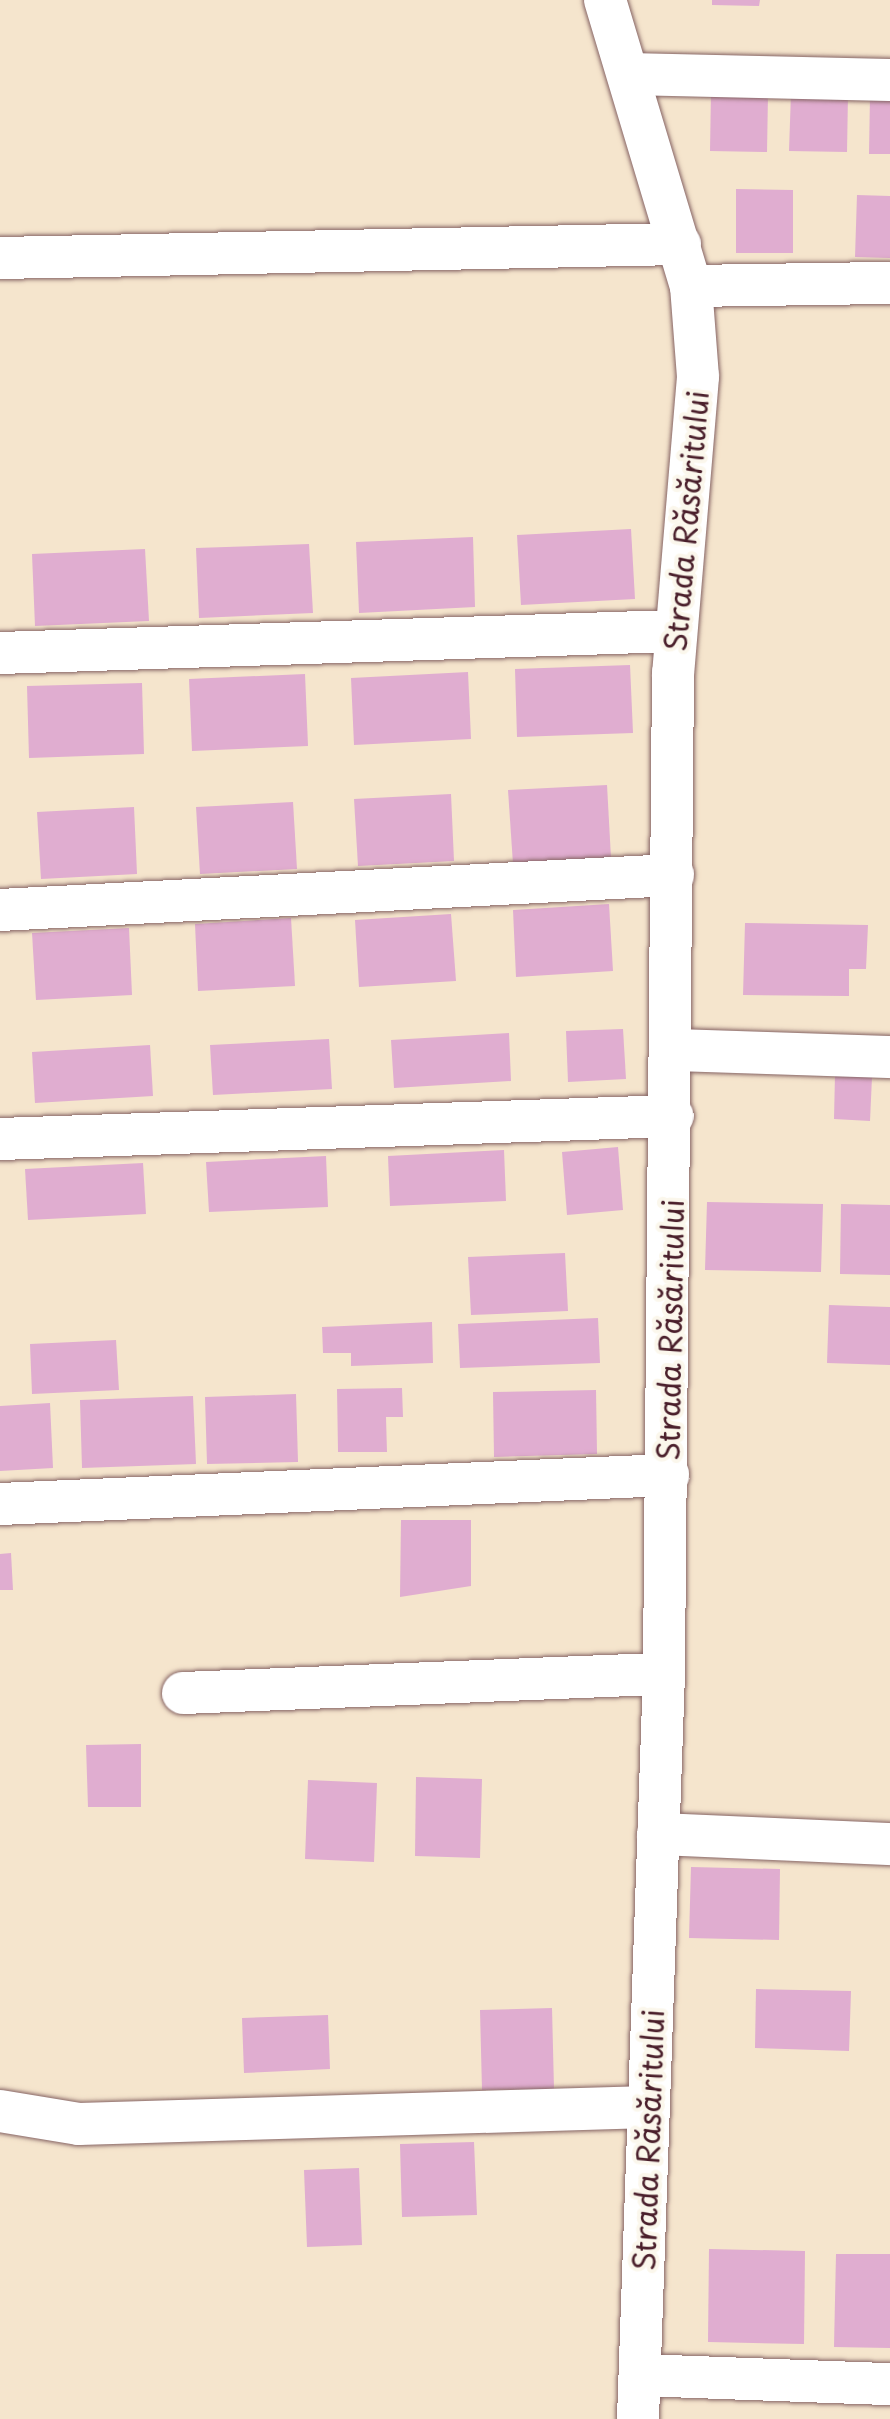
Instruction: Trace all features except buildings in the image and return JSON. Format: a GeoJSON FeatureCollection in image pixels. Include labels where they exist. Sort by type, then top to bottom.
{"type":"FeatureCollection","features":[{"type":"Feature","properties":{"kind":"street","name":"Strada Răsăritului"},"geometry":{"type":"LineString","coordinates":[[605,0],[691,286],[697,420],[674,631],[674,1050],[664,1674],[638,2419]]}},
{"type":"Feature","properties":{"kind":"street"},"geometry":{"type":"LineString","coordinates":[[628,74],[890,80]]}},
{"type":"Feature","properties":{"kind":"street"},"geometry":{"type":"LineString","coordinates":[[0,258],[680,244]]}},
{"type":"Feature","properties":{"kind":"street"},"geometry":{"type":"LineString","coordinates":[[691,286],[890,284]]}},
{"type":"Feature","properties":{"kind":"street"},"geometry":{"type":"LineString","coordinates":[[0,653],[674,631]]}},
{"type":"Feature","properties":{"kind":"street"},"geometry":{"type":"LineString","coordinates":[[0,910],[673,875]]}},
{"type":"Feature","properties":{"kind":"street"},"geometry":{"type":"LineString","coordinates":[[674,1050],[890,1057]]}},
{"type":"Feature","properties":{"kind":"street"},"geometry":{"type":"LineString","coordinates":[[0,1139],[673,1116]]}},
{"type":"Feature","properties":{"kind":"street"},"geometry":{"type":"LineString","coordinates":[[0,1504],[668,1475]]}},
{"type":"Feature","properties":{"kind":"street"},"geometry":{"type":"LineString","coordinates":[[182,1693],[664,1674]]}},
{"type":"Feature","properties":{"kind":"street"},"geometry":{"type":"LineString","coordinates":[[658,1834],[890,1844]]}},
{"type":"Feature","properties":{"kind":"street"},"geometry":{"type":"LineString","coordinates":[[0,2111],[79,2124],[649,2106]]}},
{"type":"Feature","properties":{"kind":"street"},"geometry":{"type":"LineString","coordinates":[[640,2375],[890,2384]]}}]}
